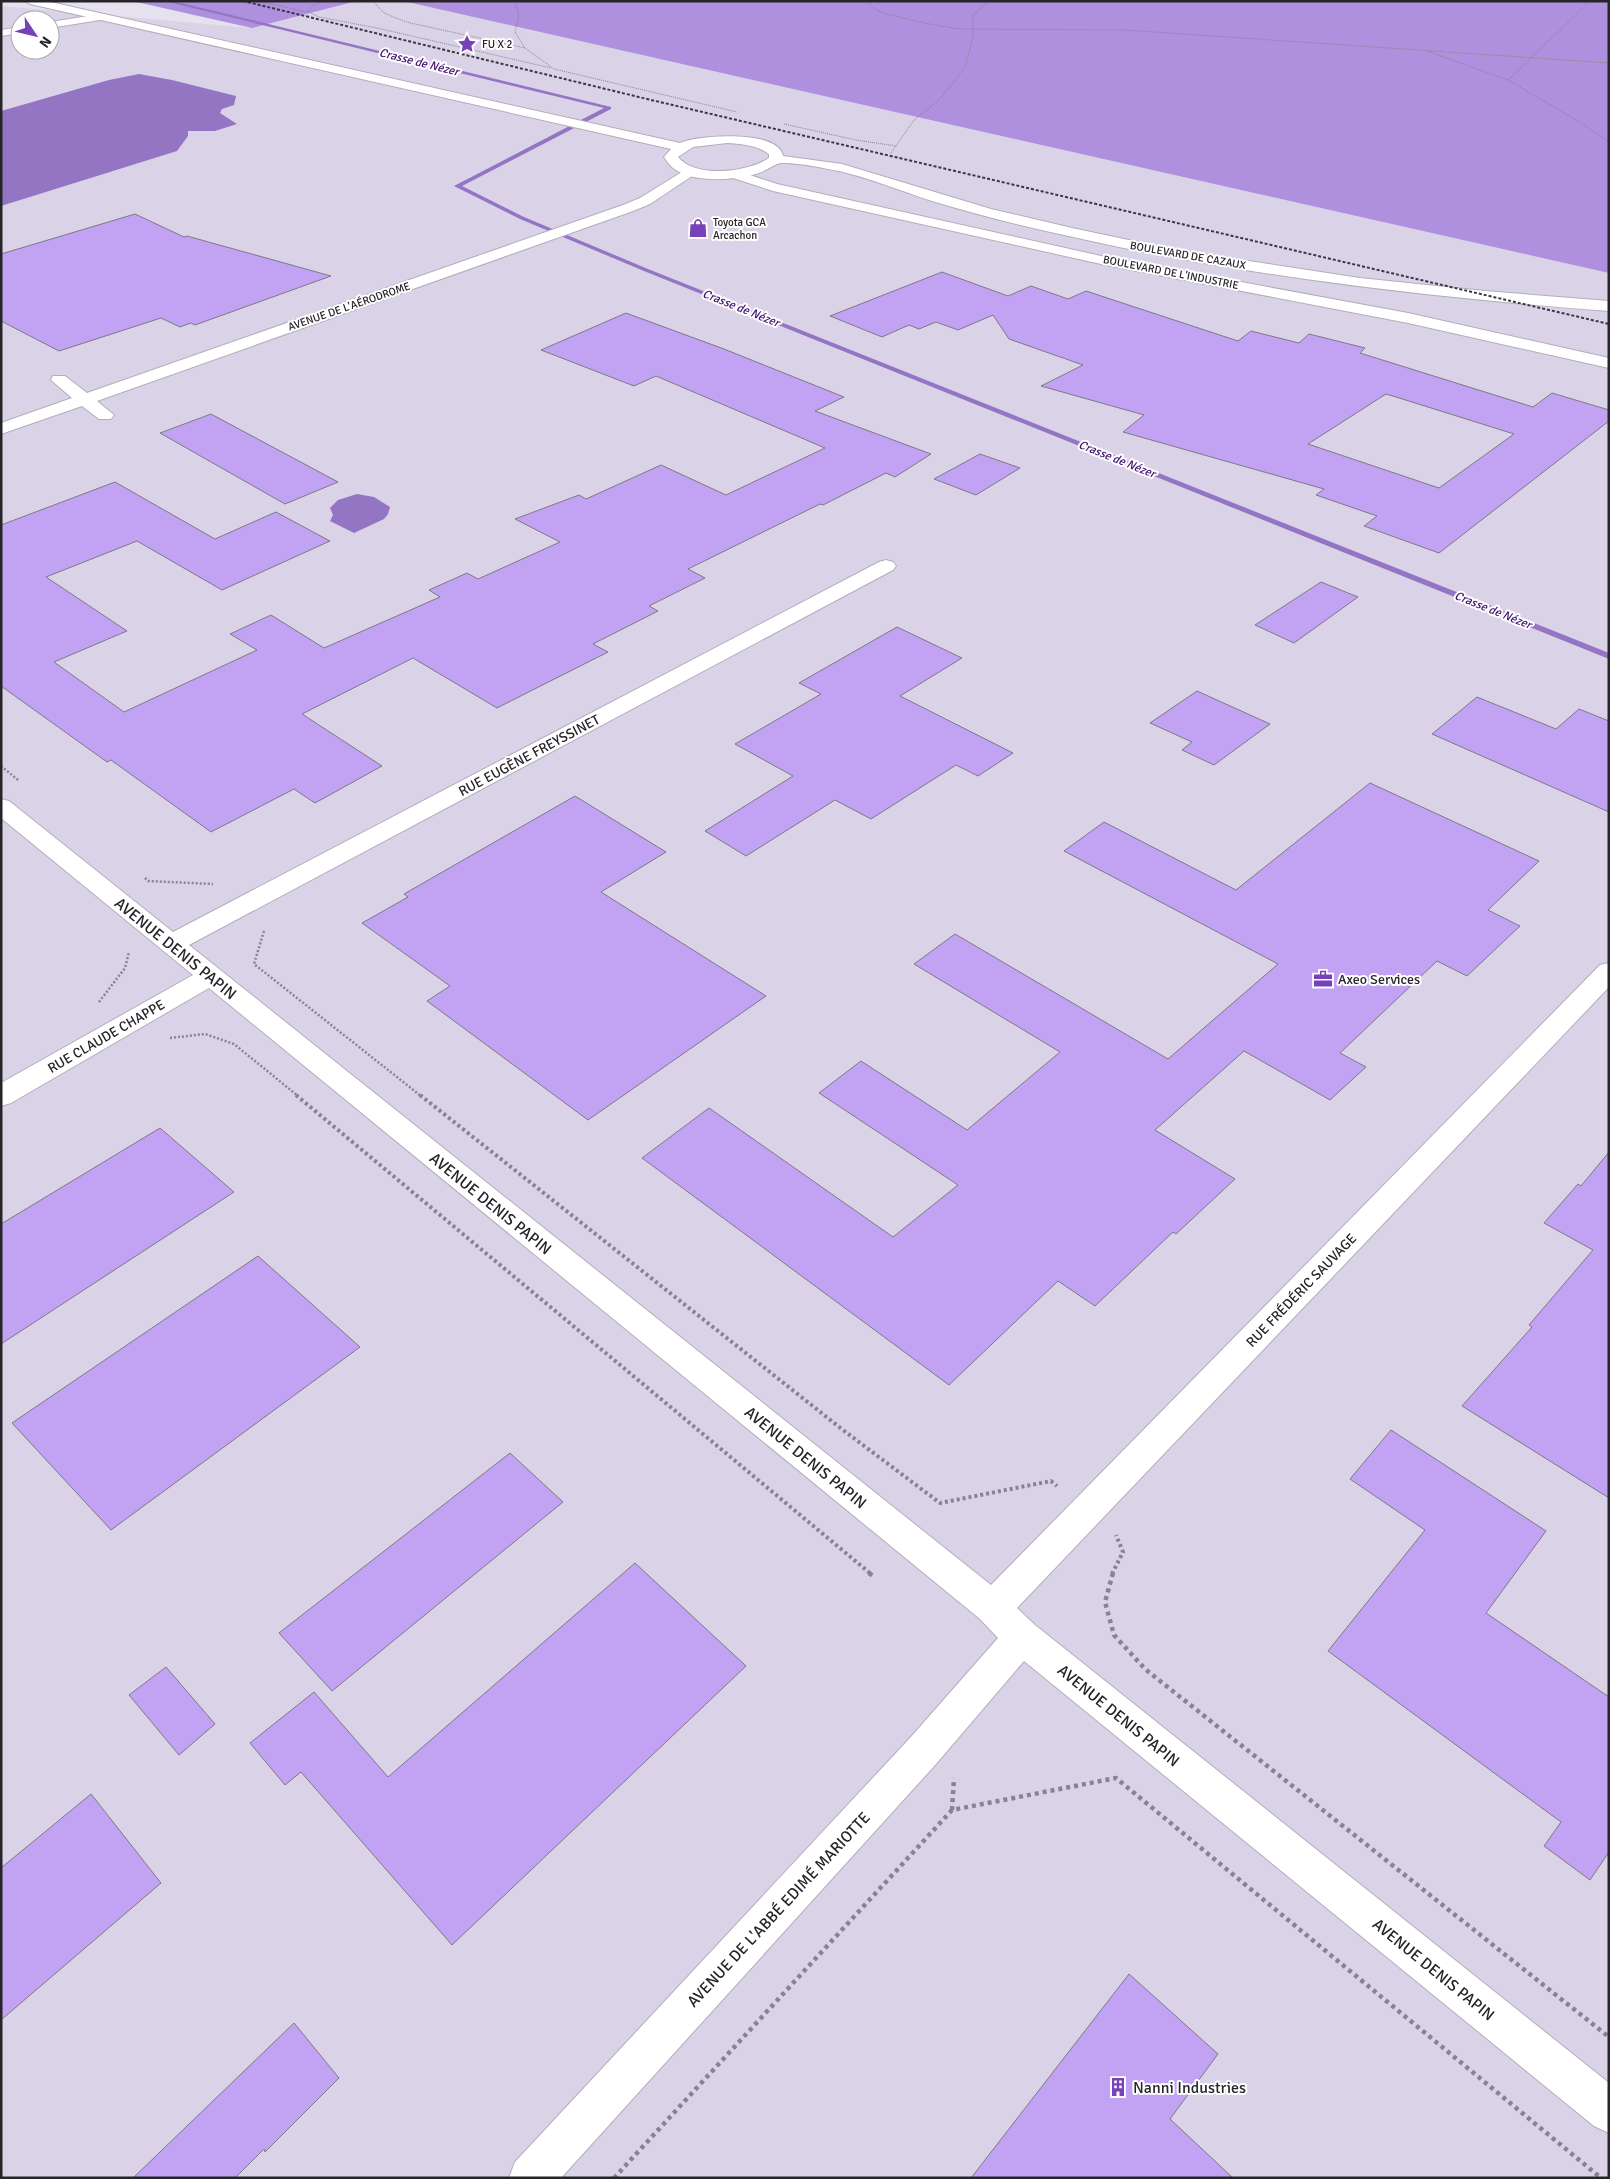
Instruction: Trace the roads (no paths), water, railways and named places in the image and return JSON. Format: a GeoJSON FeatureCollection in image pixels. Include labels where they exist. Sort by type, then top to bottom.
{"type":"FeatureCollection","features":[{"type":"Feature","properties":{"kind":"street"},"geometry":{"type":"LineString","coordinates":[[30,1],[681,147]]}},
{"type":"Feature","properties":{"kind":"street"},"geometry":{"type":"LineString","coordinates":[[60,23],[102,17]]}},
{"type":"Feature","properties":{"kind":"street"},"geometry":{"type":"LineString","coordinates":[[709,140],[744,140],[770,148],[776,153],[776,159],[762,169],[719,175],[690,171],[673,163],[671,157],[681,147],[709,140]]}},
{"type":"Feature","properties":{"kind":"street","name":"BOULEVARD DE CAZAUX"},"geometry":{"type":"LineString","coordinates":[[776,159],[821,164],[863,173],[998,215],[1114,242],[1188,256],[1284,272],[1440,292],[1609,306]]}},
{"type":"Feature","properties":{"kind":"street","name":"AVENUE DE L'AÉRODROME"},"geometry":{"type":"LineString","coordinates":[[1,429],[645,201],[690,171]]}},
{"type":"Feature","properties":{"kind":"street","name":"BOULEVARD DE L'INDUSTRIE"},"geometry":{"type":"LineString","coordinates":[[735,174],[773,187],[1101,260],[1380,313],[1609,362]]}},
{"type":"Feature","properties":{"kind":"street"},"geometry":{"type":"LineString","coordinates":[[59,380],[105,415]]}},
{"type":"Feature","properties":{"kind":"street","name":"RUE EUGÈNE FREYSSINET"},"geometry":{"type":"LineString","coordinates":[[171,944],[886,566]]}},
{"type":"Feature","properties":{"kind":"street","name":"AVENUE DENIS PAPIN"},"geometry":{"type":"LineString","coordinates":[[13,795],[171,944],[993,1608],[1022,1637],[1609,2111]]}},
{"type":"Feature","properties":{"kind":"street","name":"RUE FRÉDÉRIC SAUVAGE"},"geometry":{"type":"LineString","coordinates":[[993,1608],[1609,971]]}},
{"type":"Feature","properties":{"kind":"street","name":"RUE CLAUDE CHAPPE"},"geometry":{"type":"LineString","coordinates":[[1,1096],[210,976]]}},
{"type":"Feature","properties":{"kind":"street","name":"AVENUE DE L'ABBÉ EDIMÉ MARIOTTE"},"geometry":{"type":"LineString","coordinates":[[531,2178],[923,1751],[1022,1637]]}},
{"type":"Feature","properties":{"kind":"waterway","name":"Crasse de Nézer"},"geometry":{"type":"LineString","coordinates":[[166,1],[609,108],[457,186],[522,218],[646,270],[1609,656]]}},
{"type":"Feature","properties":{"kind":"railway"},"geometry":{"type":"LineString","coordinates":[[243,1],[647,99],[1609,324]]}},
{"type":"Feature","properties":{"kind":"place","name":"FU X 2"},"geometry":{"type":"Point","coordinates":[467,44]}},
{"type":"Feature","properties":{"kind":"place","name":"Toyota GCA Arcachon"},"geometry":{"type":"Point","coordinates":[698,228]}},
{"type":"Feature","properties":{"kind":"place","name":"Axeo Services"},"geometry":{"type":"Point","coordinates":[1323,979]}},
{"type":"Feature","properties":{"kind":"place","name":"Nanni Industries"},"geometry":{"type":"Point","coordinates":[1118,2087]}}]}
